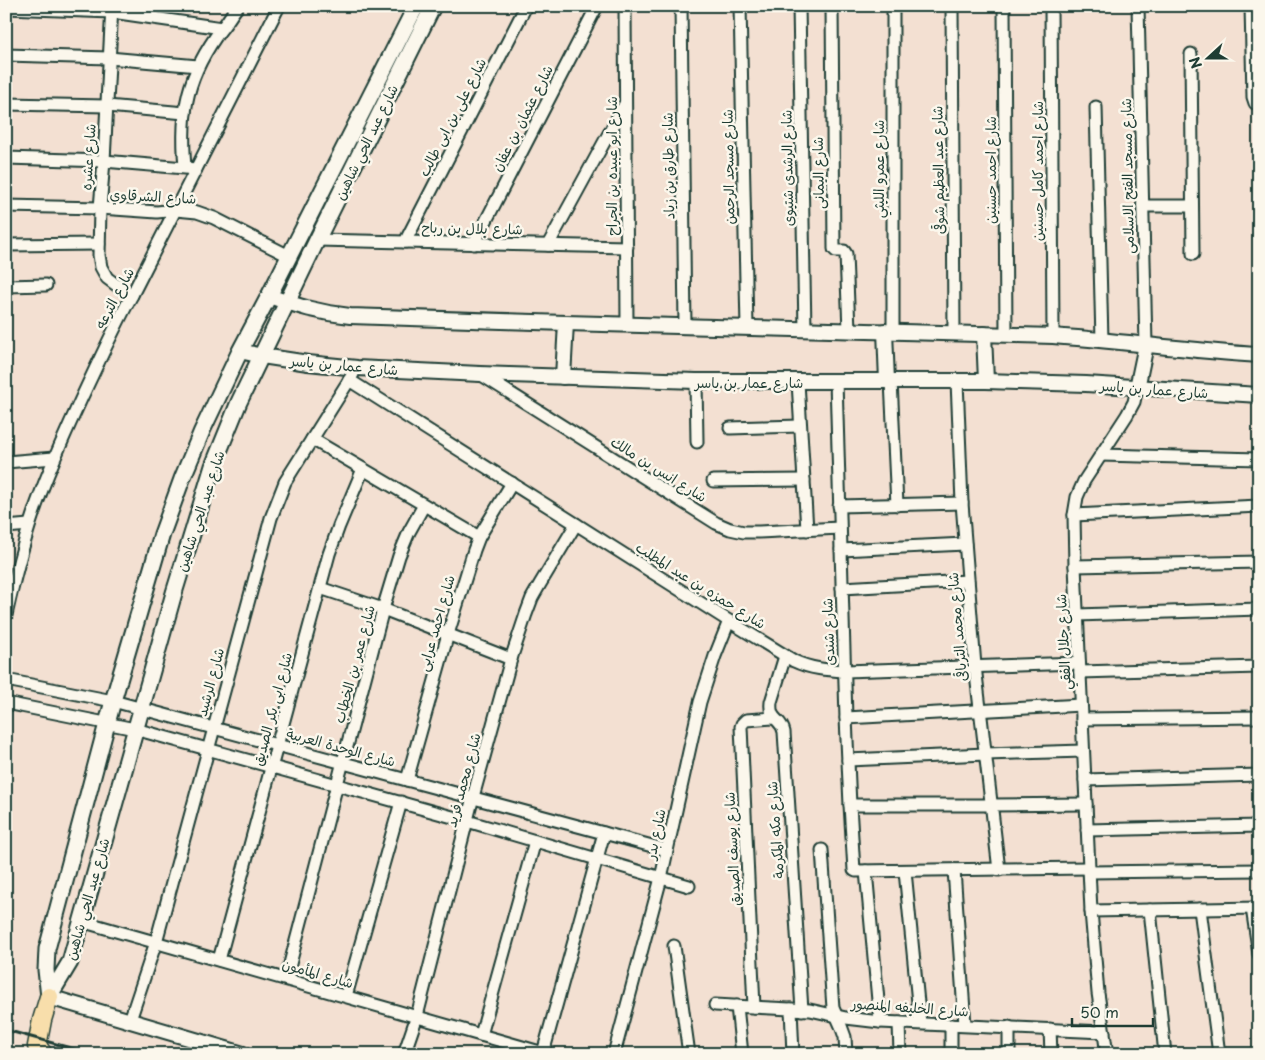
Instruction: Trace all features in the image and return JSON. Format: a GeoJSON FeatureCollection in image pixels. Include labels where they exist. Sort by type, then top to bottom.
{"type":"FeatureCollection","features":[{"type":"Feature","properties":{"kind":"main road","name":"شارع عبد الحي شاهين"},"geometry":{"type":"LineString","coordinates":[[49,997],[46,970],[47,949],[113,701],[162,534],[182,479],[202,431],[240,351],[416,6]]}},
{"type":"Feature","properties":{"kind":"main road","name":"شارع عبد الحي شاهين"},"geometry":{"type":"LineString","coordinates":[[49,997],[70,962],[135,728],[213,466],[239,402],[433,6]]}},
{"type":"Feature","properties":{"kind":"main road"},"geometry":{"type":"LineString","coordinates":[[42,1054],[37,1046],[49,997]]}},
{"type":"Feature","properties":{"kind":"street"},"geometry":{"type":"LineString","coordinates":[[6,158],[104,161],[191,168],[183,132],[192,81],[209,46],[238,6]]}},
{"type":"Feature","properties":{"kind":"street","name":"شارع الترعه"},"geometry":{"type":"LineString","coordinates":[[6,616],[11,574],[54,458],[115,326],[176,210],[191,168],[279,6]]}},
{"type":"Feature","properties":{"kind":"street","name":"شارع على بن ابى طالب"},"geometry":{"type":"LineString","coordinates":[[405,242],[526,6]]}},
{"type":"Feature","properties":{"kind":"street","name":"شارع عثمان بن عفان"},"geometry":{"type":"LineString","coordinates":[[474,244],[597,6]]}},
{"type":"Feature","properties":{"kind":"street","name":"شارع ابو عبيده بن الجراح"},"geometry":{"type":"LineString","coordinates":[[625,6],[627,325]]}},
{"type":"Feature","properties":{"kind":"street","name":"شارع طارق بن زياد"},"geometry":{"type":"LineString","coordinates":[[681,6],[685,326]]}},
{"type":"Feature","properties":{"kind":"street","name":"شارع مسجد الرحمن"},"geometry":{"type":"LineString","coordinates":[[740,6],[747,328]]}},
{"type":"Feature","properties":{"kind":"street","name":"شارع الرشدى شتيوى"},"geometry":{"type":"LineString","coordinates":[[799,6],[805,330]]}},
{"type":"Feature","properties":{"kind":"street","name":"شارع اليمانى"},"geometry":{"type":"LineString","coordinates":[[832,6],[834,248],[836,251],[846,254],[849,330]]}},
{"type":"Feature","properties":{"kind":"street","name":"شارع عمرو الليثي"},"geometry":{"type":"LineString","coordinates":[[889,331],[893,6]]}},
{"type":"Feature","properties":{"kind":"street","name":"شارع عبد العظيم شوقى"},"geometry":{"type":"LineString","coordinates":[[952,6],[954,333]]}},
{"type":"Feature","properties":{"kind":"street","name":"شارع احمد حسنين"},"geometry":{"type":"LineString","coordinates":[[1004,6],[1006,334]]}},
{"type":"Feature","properties":{"kind":"street","name":"شارع احمد كامل حسنين"},"geometry":{"type":"LineString","coordinates":[[1051,6],[1053,336]]}},
{"type":"Feature","properties":{"kind":"street","name":"شارع مسجد الفتح الاسلامى"},"geometry":{"type":"LineString","coordinates":[[1138,6],[1146,345]]}},
{"type":"Feature","properties":{"kind":"street"},"geometry":{"type":"LineString","coordinates":[[1251,6],[1253,97],[1255,103],[1259,106]]}},
{"type":"Feature","properties":{"kind":"street"},"geometry":{"type":"LineString","coordinates":[[6,8],[112,9],[222,28]]}},
{"type":"Feature","properties":{"kind":"street","name":"شارع عشره"},"geometry":{"type":"LineString","coordinates":[[112,9],[99,244],[101,267],[107,278],[132,295]]}},
{"type":"Feature","properties":{"kind":"street"},"geometry":{"type":"LineString","coordinates":[[1191,54],[1193,254]]}},
{"type":"Feature","properties":{"kind":"street"},"geometry":{"type":"LineString","coordinates":[[6,55],[109,58],[198,66]]}},
{"type":"Feature","properties":{"kind":"street"},"geometry":{"type":"LineString","coordinates":[[548,245],[626,102]]}},
{"type":"Feature","properties":{"kind":"street"},"geometry":{"type":"LineString","coordinates":[[6,104],[107,106],[185,113]]}},
{"type":"Feature","properties":{"kind":"street"},"geometry":{"type":"LineString","coordinates":[[1096,107],[1102,340]]}},
{"type":"Feature","properties":{"kind":"street","name":"شارع الشرقاوي"},"geometry":{"type":"LineString","coordinates":[[6,206],[197,212],[214,218],[289,256]]}},
{"type":"Feature","properties":{"kind":"street"},"geometry":{"type":"LineString","coordinates":[[1142,206],[1192,206]]}},
{"type":"Feature","properties":{"kind":"street","name":"شارع بلال بن رباح"},"geometry":{"type":"LineString","coordinates":[[317,240],[627,247]]}},
{"type":"Feature","properties":{"kind":"street"},"geometry":{"type":"LineString","coordinates":[[6,245],[99,244]]}},
{"type":"Feature","properties":{"kind":"street"},"geometry":{"type":"LineString","coordinates":[[6,286],[46,285]]}},
{"type":"Feature","properties":{"kind":"street"},"geometry":{"type":"LineString","coordinates":[[269,296],[329,314],[350,316],[1053,336],[1259,355]]}},
{"type":"Feature","properties":{"kind":"street"},"geometry":{"type":"LineString","coordinates":[[563,377],[566,323]]}},
{"type":"Feature","properties":{"kind":"street"},"geometry":{"type":"LineString","coordinates":[[889,331],[889,381],[897,505]]}},
{"type":"Feature","properties":{"kind":"street"},"geometry":{"type":"LineString","coordinates":[[984,334],[986,381]]}},
{"type":"Feature","properties":{"kind":"street"},"geometry":{"type":"LineString","coordinates":[[1137,388],[1146,345]]}},
{"type":"Feature","properties":{"kind":"street","name":"شارع عمار بن ياسر"},"geometry":{"type":"LineString","coordinates":[[240,351],[308,363],[353,374],[480,374],[696,382],[986,381],[1086,384],[1259,395]]}},
{"type":"Feature","properties":{"kind":"street","name":"شارع الرشيد"},"geometry":{"type":"LineString","coordinates":[[130,1020],[156,942],[271,518],[285,482],[353,374]]}},
{"type":"Feature","properties":{"kind":"street","name":"شارع حمزه بن عبد المطلب"},"geometry":{"type":"LineString","coordinates":[[353,374],[512,483],[729,622],[785,656],[814,668],[845,671],[974,666],[1259,667]]}},
{"type":"Feature","properties":{"kind":"street","name":"شارع انس بن مالك"},"geometry":{"type":"LineString","coordinates":[[480,374],[716,523],[744,532],[840,528]]}},
{"type":"Feature","properties":{"kind":"street","name":"شارع شندى"},"geometry":{"type":"LineString","coordinates":[[836,381],[850,805],[854,868],[856,871],[866,871]]}},
{"type":"Feature","properties":{"kind":"street","name":"شارع محمد الترياقى"},"geometry":{"type":"LineString","coordinates":[[956,381],[962,504],[974,666],[999,870]]}},
{"type":"Feature","properties":{"kind":"street"},"geometry":{"type":"LineString","coordinates":[[696,382],[698,442]]}},
{"type":"Feature","properties":{"kind":"street"},"geometry":{"type":"LineString","coordinates":[[798,382],[807,530]]}},
{"type":"Feature","properties":{"kind":"street","name":"شارع جلال الفقي"},"geometry":{"type":"LineString","coordinates":[[1107,1054],[1091,911],[1074,516],[1077,497],[1084,481],[1127,415],[1134,402],[1137,388]]}},
{"type":"Feature","properties":{"kind":"street"},"geometry":{"type":"LineString","coordinates":[[730,428],[800,426]]}},
{"type":"Feature","properties":{"kind":"street"},"geometry":{"type":"LineString","coordinates":[[312,439],[479,537]]}},
{"type":"Feature","properties":{"kind":"street"},"geometry":{"type":"LineString","coordinates":[[1100,455],[1259,459]]}},
{"type":"Feature","properties":{"kind":"street"},"geometry":{"type":"LineString","coordinates":[[6,462],[54,458]]}},
{"type":"Feature","properties":{"kind":"street","name":"شارع ابى بكر الصديق"},"geometry":{"type":"LineString","coordinates":[[219,960],[320,588],[339,526],[363,469]]}},
{"type":"Feature","properties":{"kind":"street"},"geometry":{"type":"LineString","coordinates":[[713,481],[804,480]]}},
{"type":"Feature","properties":{"kind":"street","name":"شارع احمد عرابى"},"geometry":{"type":"LineString","coordinates":[[407,780],[448,634],[479,537],[512,483]]}},
{"type":"Feature","properties":{"kind":"street"},"geometry":{"type":"LineString","coordinates":[[839,506],[962,504]]}},
{"type":"Feature","properties":{"kind":"street","name":"شارع عمر بن الخطاب"},"geometry":{"type":"LineString","coordinates":[[286,979],[399,556],[409,532],[424,505]]}},
{"type":"Feature","properties":{"kind":"street"},"geometry":{"type":"LineString","coordinates":[[1074,516],[1259,506]]}},
{"type":"Feature","properties":{"kind":"street","name":"شارع محمد فريد"},"geometry":{"type":"LineString","coordinates":[[404,1054],[417,1016],[511,659],[532,598],[576,524]]}},
{"type":"Feature","properties":{"kind":"street"},"geometry":{"type":"LineString","coordinates":[[6,527],[29,525]]}},
{"type":"Feature","properties":{"kind":"street"},"geometry":{"type":"LineString","coordinates":[[841,550],[965,544]]}},
{"type":"Feature","properties":{"kind":"street"},"geometry":{"type":"LineString","coordinates":[[1075,566],[1259,562]]}},
{"type":"Feature","properties":{"kind":"street"},"geometry":{"type":"LineString","coordinates":[[842,588],[968,582]]}},
{"type":"Feature","properties":{"kind":"street"},"geometry":{"type":"LineString","coordinates":[[320,588],[384,609],[511,659]]}},
{"type":"Feature","properties":{"kind":"street"},"geometry":{"type":"LineString","coordinates":[[1077,615],[1259,610]]}},
{"type":"Feature","properties":{"kind":"street","name":"شارع بدر"},"geometry":{"type":"LineString","coordinates":[[614,1054],[661,878],[700,702],[715,656],[729,622]]}},
{"type":"Feature","properties":{"kind":"street"},"geometry":{"type":"LineString","coordinates":[[773,718],[770,708],[771,702],[785,656]]}},
{"type":"Feature","properties":{"kind":"street","name":"شارع الوحدة العربية"},"geometry":{"type":"LineString","coordinates":[[6,680],[141,708],[667,850]]}},
{"type":"Feature","properties":{"kind":"street"},"geometry":{"type":"LineString","coordinates":[[6,703],[135,728],[401,802],[689,886]]}},
{"type":"Feature","properties":{"kind":"street"},"geometry":{"type":"LineString","coordinates":[[846,718],[1081,705]]}},
{"type":"Feature","properties":{"kind":"street"},"geometry":{"type":"LineString","coordinates":[[1082,719],[1259,717]]}},
{"type":"Feature","properties":{"kind":"street","name":"شارع يوسف الصديق"},"geometry":{"type":"LineString","coordinates":[[754,1007],[741,727],[746,720],[773,718]]}},
{"type":"Feature","properties":{"kind":"street","name":"شارع مكه المكرمة"},"geometry":{"type":"LineString","coordinates":[[773,718],[781,724],[784,732],[796,1009],[793,1054]]}},
{"type":"Feature","properties":{"kind":"street"},"geometry":{"type":"LineString","coordinates":[[848,760],[1083,751]]}},
{"type":"Feature","properties":{"kind":"street"},"geometry":{"type":"LineString","coordinates":[[1085,780],[1259,775]]}},
{"type":"Feature","properties":{"kind":"street"},"geometry":{"type":"LineString","coordinates":[[346,996],[401,802]]}},
{"type":"Feature","properties":{"kind":"street"},"geometry":{"type":"LineString","coordinates":[[850,805],[1086,804]]}},
{"type":"Feature","properties":{"kind":"street"},"geometry":{"type":"LineString","coordinates":[[1087,830],[1259,826]]}},
{"type":"Feature","properties":{"kind":"street"},"geometry":{"type":"LineString","coordinates":[[545,1053],[604,833]]}},
{"type":"Feature","properties":{"kind":"street"},"geometry":{"type":"LineString","coordinates":[[481,1035],[535,841]]}},
{"type":"Feature","properties":{"kind":"street"},"geometry":{"type":"LineString","coordinates":[[822,850],[833,1008],[842,1026],[846,1054]]}},
{"type":"Feature","properties":{"kind":"street"},"geometry":{"type":"LineString","coordinates":[[954,870],[965,1025]]}},
{"type":"Feature","properties":{"kind":"street"},"geometry":{"type":"LineString","coordinates":[[880,1022],[866,871],[1259,870]]}},
{"type":"Feature","properties":{"kind":"street"},"geometry":{"type":"LineString","coordinates":[[904,871],[920,1023]]}},
{"type":"Feature","properties":{"kind":"street"},"geometry":{"type":"LineString","coordinates":[[1091,911],[1256,908],[1259,954]]}},
{"type":"Feature","properties":{"kind":"street"},"geometry":{"type":"LineString","coordinates":[[1200,909],[1218,1054]]}},
{"type":"Feature","properties":{"kind":"street"},"geometry":{"type":"LineString","coordinates":[[1150,910],[1165,1054]]}},
{"type":"Feature","properties":{"kind":"street","name":"شارع المأمون"},"geometry":{"type":"LineString","coordinates":[[81,921],[545,1053]]}},
{"type":"Feature","properties":{"kind":"street"},"geometry":{"type":"LineString","coordinates":[[674,946],[689,1054]]}},
{"type":"Feature","properties":{"kind":"street"},"geometry":{"type":"LineString","coordinates":[[49,997],[243,1054]]}},
{"type":"Feature","properties":{"kind":"street","name":"شارع الخليفه المنصور"},"geometry":{"type":"LineString","coordinates":[[716,1005],[796,1009],[880,1022],[1104,1032]]}},
{"type":"Feature","properties":{"kind":"street"},"geometry":{"type":"LineString","coordinates":[[737,1006],[742,1054]]}},
{"type":"Feature","properties":{"kind":"street"},"geometry":{"type":"LineString","coordinates":[[899,1023],[900,1054]]}},
{"type":"Feature","properties":{"kind":"street"},"geometry":{"type":"LineString","coordinates":[[951,1025],[951,1054]]}},
{"type":"Feature","properties":{"kind":"street"},"geometry":{"type":"LineString","coordinates":[[1009,1027],[1009,1054]]}},
{"type":"Feature","properties":{"kind":"street"},"geometry":{"type":"LineString","coordinates":[[1050,1029],[1051,1054]]}},
{"type":"Feature","properties":{"kind":"railway"},"geometry":{"type":"LineString","coordinates":[[6,1030],[92,1054]]}}]}
